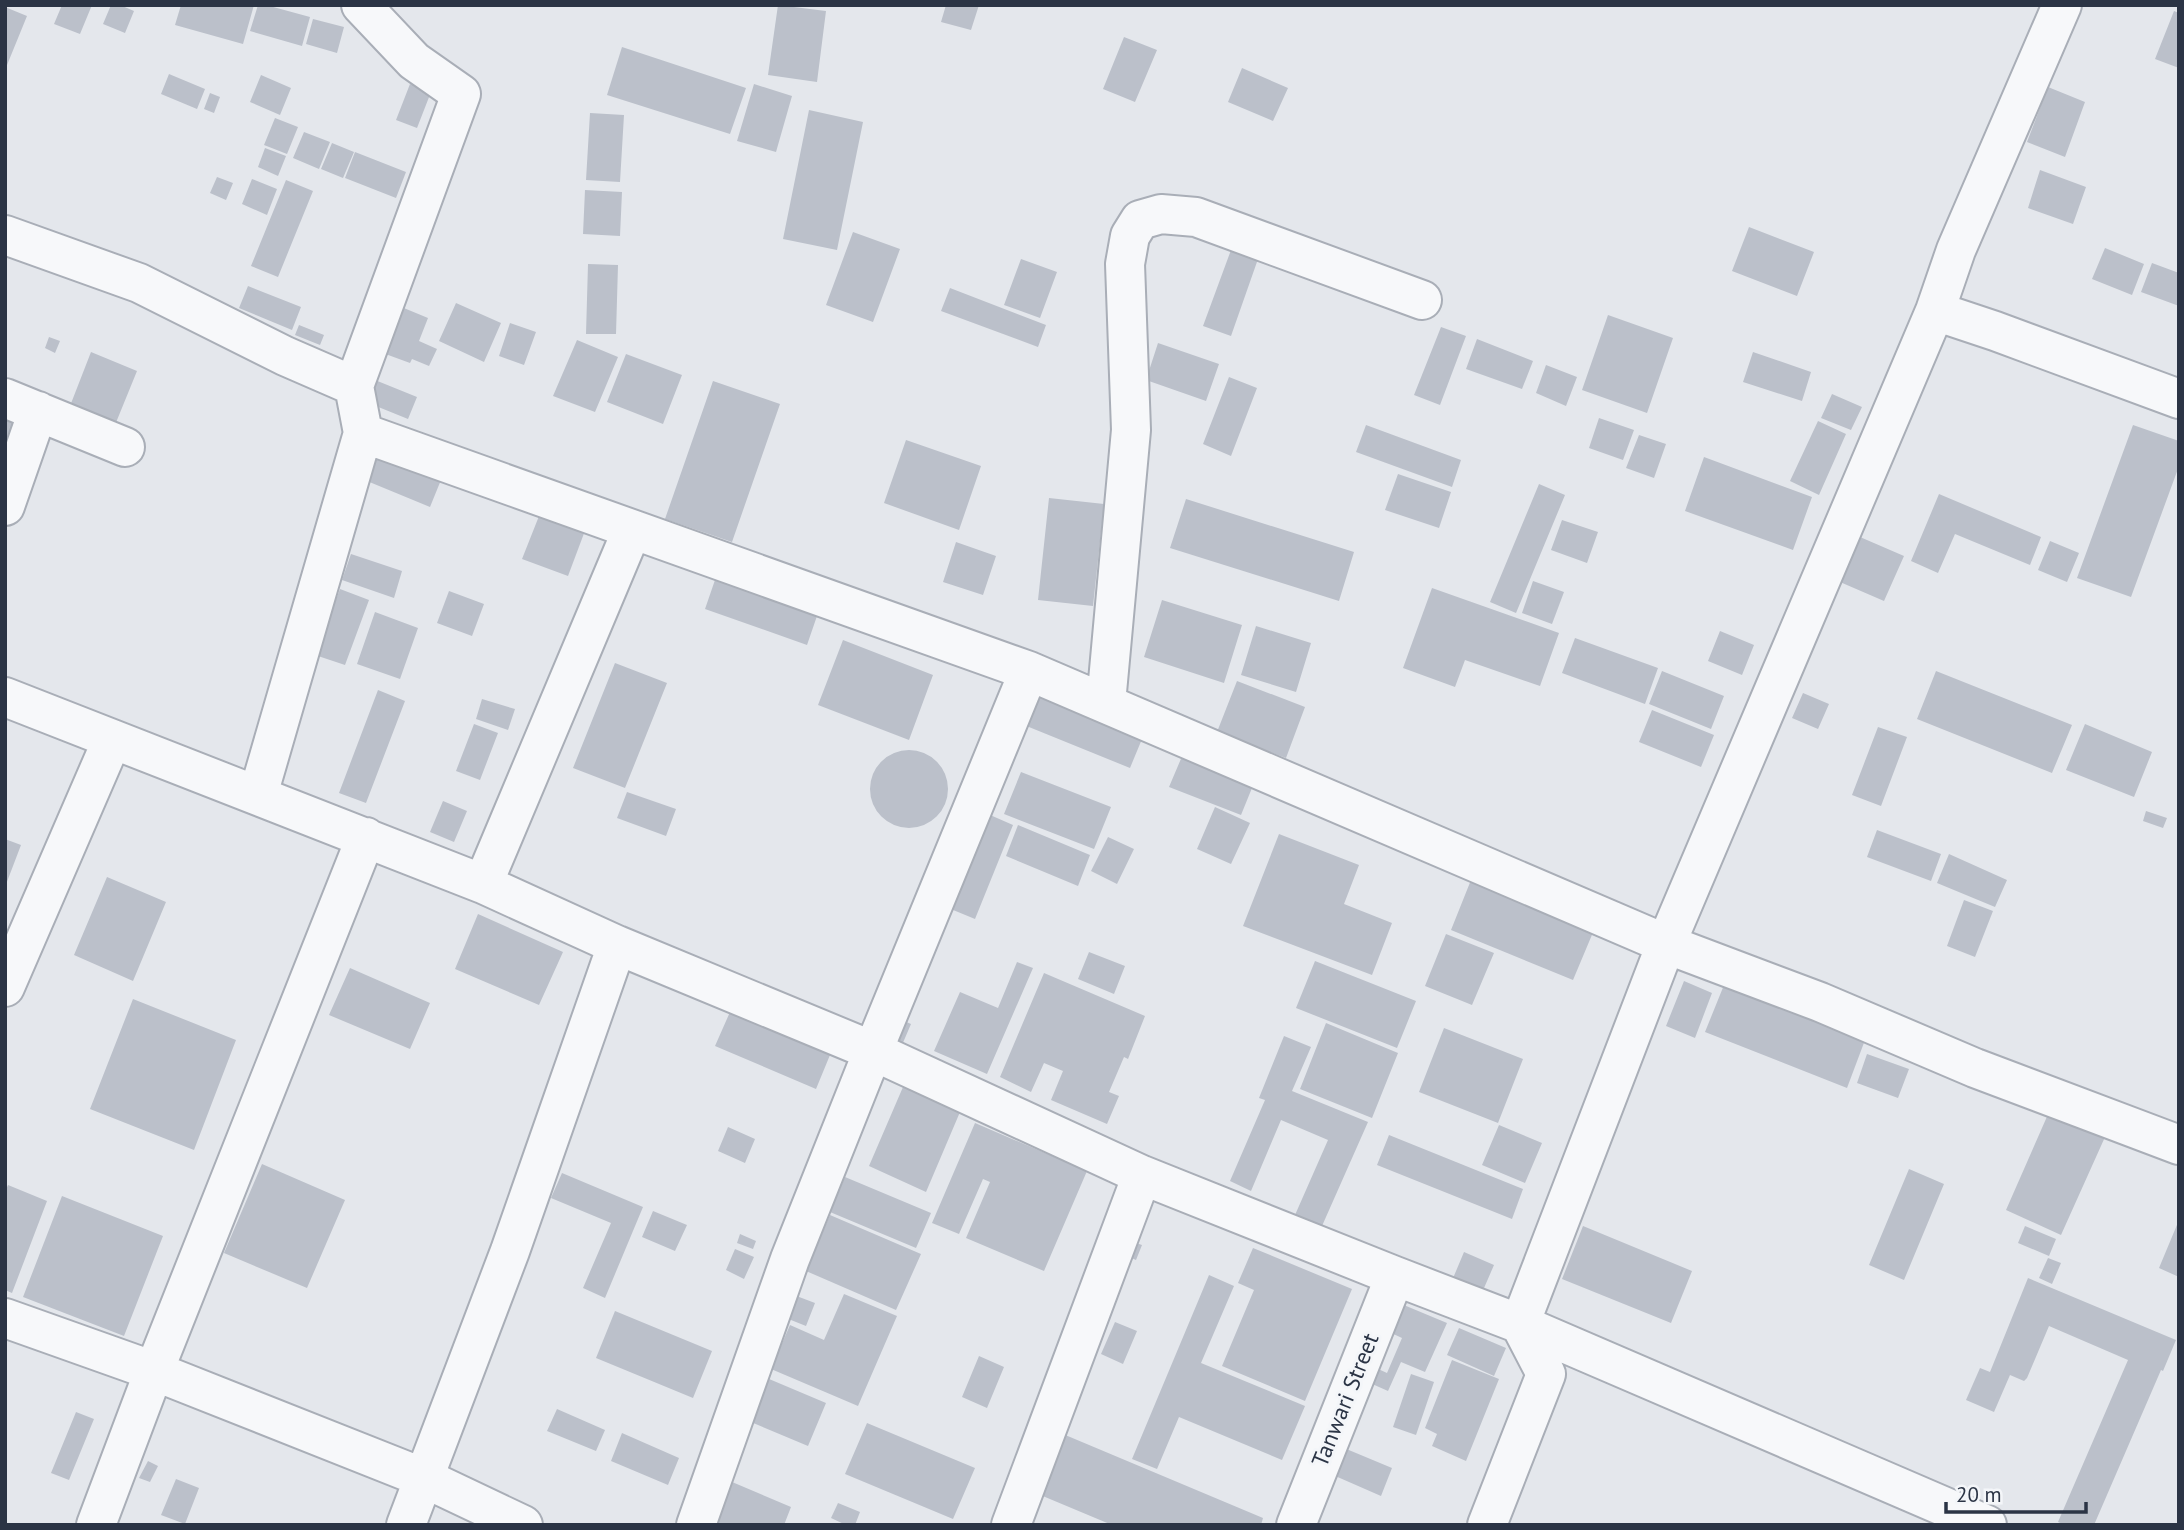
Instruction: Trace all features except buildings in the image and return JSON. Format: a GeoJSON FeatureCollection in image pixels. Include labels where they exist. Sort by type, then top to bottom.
{"type":"FeatureCollection","features":[{"type":"Feature","properties":{"kind":"street"},"geometry":{"type":"LineString","coordinates":[[258,795],[363,433],[354,386],[461,94],[414,61],[361,5]]}},
{"type":"Feature","properties":{"kind":"street"},"geometry":{"type":"LineString","coordinates":[[1488,1525],[1546,1374],[1520,1324],[1666,944],[1935,311],[1956,250],[2062,5]]}},
{"type":"Feature","properties":{"kind":"street"},"geometry":{"type":"LineString","coordinates":[[1106,704],[1130,430],[1125,264],[1130,236],[1140,220],[1161,214],[1196,217],[1422,300]]}},
{"type":"Feature","properties":{"kind":"street"},"geometry":{"type":"LineString","coordinates":[[5,235],[139,283],[285,356],[354,386]]}},
{"type":"Feature","properties":{"kind":"street"},"geometry":{"type":"LineString","coordinates":[[1935,311],[2179,399]]}},
{"type":"Feature","properties":{"kind":"street"},"geometry":{"type":"LineString","coordinates":[[5,506],[21,405],[125,447]]}},
{"type":"Feature","properties":{"kind":"street"},"geometry":{"type":"LineString","coordinates":[[363,433],[1029,671],[1666,944],[1820,1002],[1975,1068],[2179,1145]]}},
{"type":"Feature","properties":{"kind":"street"},"geometry":{"type":"LineString","coordinates":[[484,884],[632,530]]}},
{"type":"Feature","properties":{"kind":"street"},"geometry":{"type":"LineString","coordinates":[[696,1525],[790,1259],[1029,671]]}},
{"type":"Feature","properties":{"kind":"street"},"geometry":{"type":"LineString","coordinates":[[5,697],[484,884],[617,945],[873,1051],[1142,1175],[1520,1324],[1987,1525]]}},
{"type":"Feature","properties":{"kind":"street"},"geometry":{"type":"LineString","coordinates":[[5,987],[112,740]]}},
{"type":"Feature","properties":{"kind":"street"},"geometry":{"type":"LineString","coordinates":[[96,1525],[154,1371],[366,837]]}},
{"type":"Feature","properties":{"kind":"street"},"geometry":{"type":"LineString","coordinates":[[406,1525],[510,1251],[617,945]]}},
{"type":"Feature","properties":{"kind":"street"},"geometry":{"type":"LineString","coordinates":[[1012,1525],[1142,1175]]}},
{"type":"Feature","properties":{"kind":"street","name":"Tanwari Street"},"geometry":{"type":"LineString","coordinates":[[1296,1525],[1395,1276]]}},
{"type":"Feature","properties":{"kind":"street"},"geometry":{"type":"LineString","coordinates":[[5,1318],[154,1371],[424,1478],[523,1525]]}}]}
